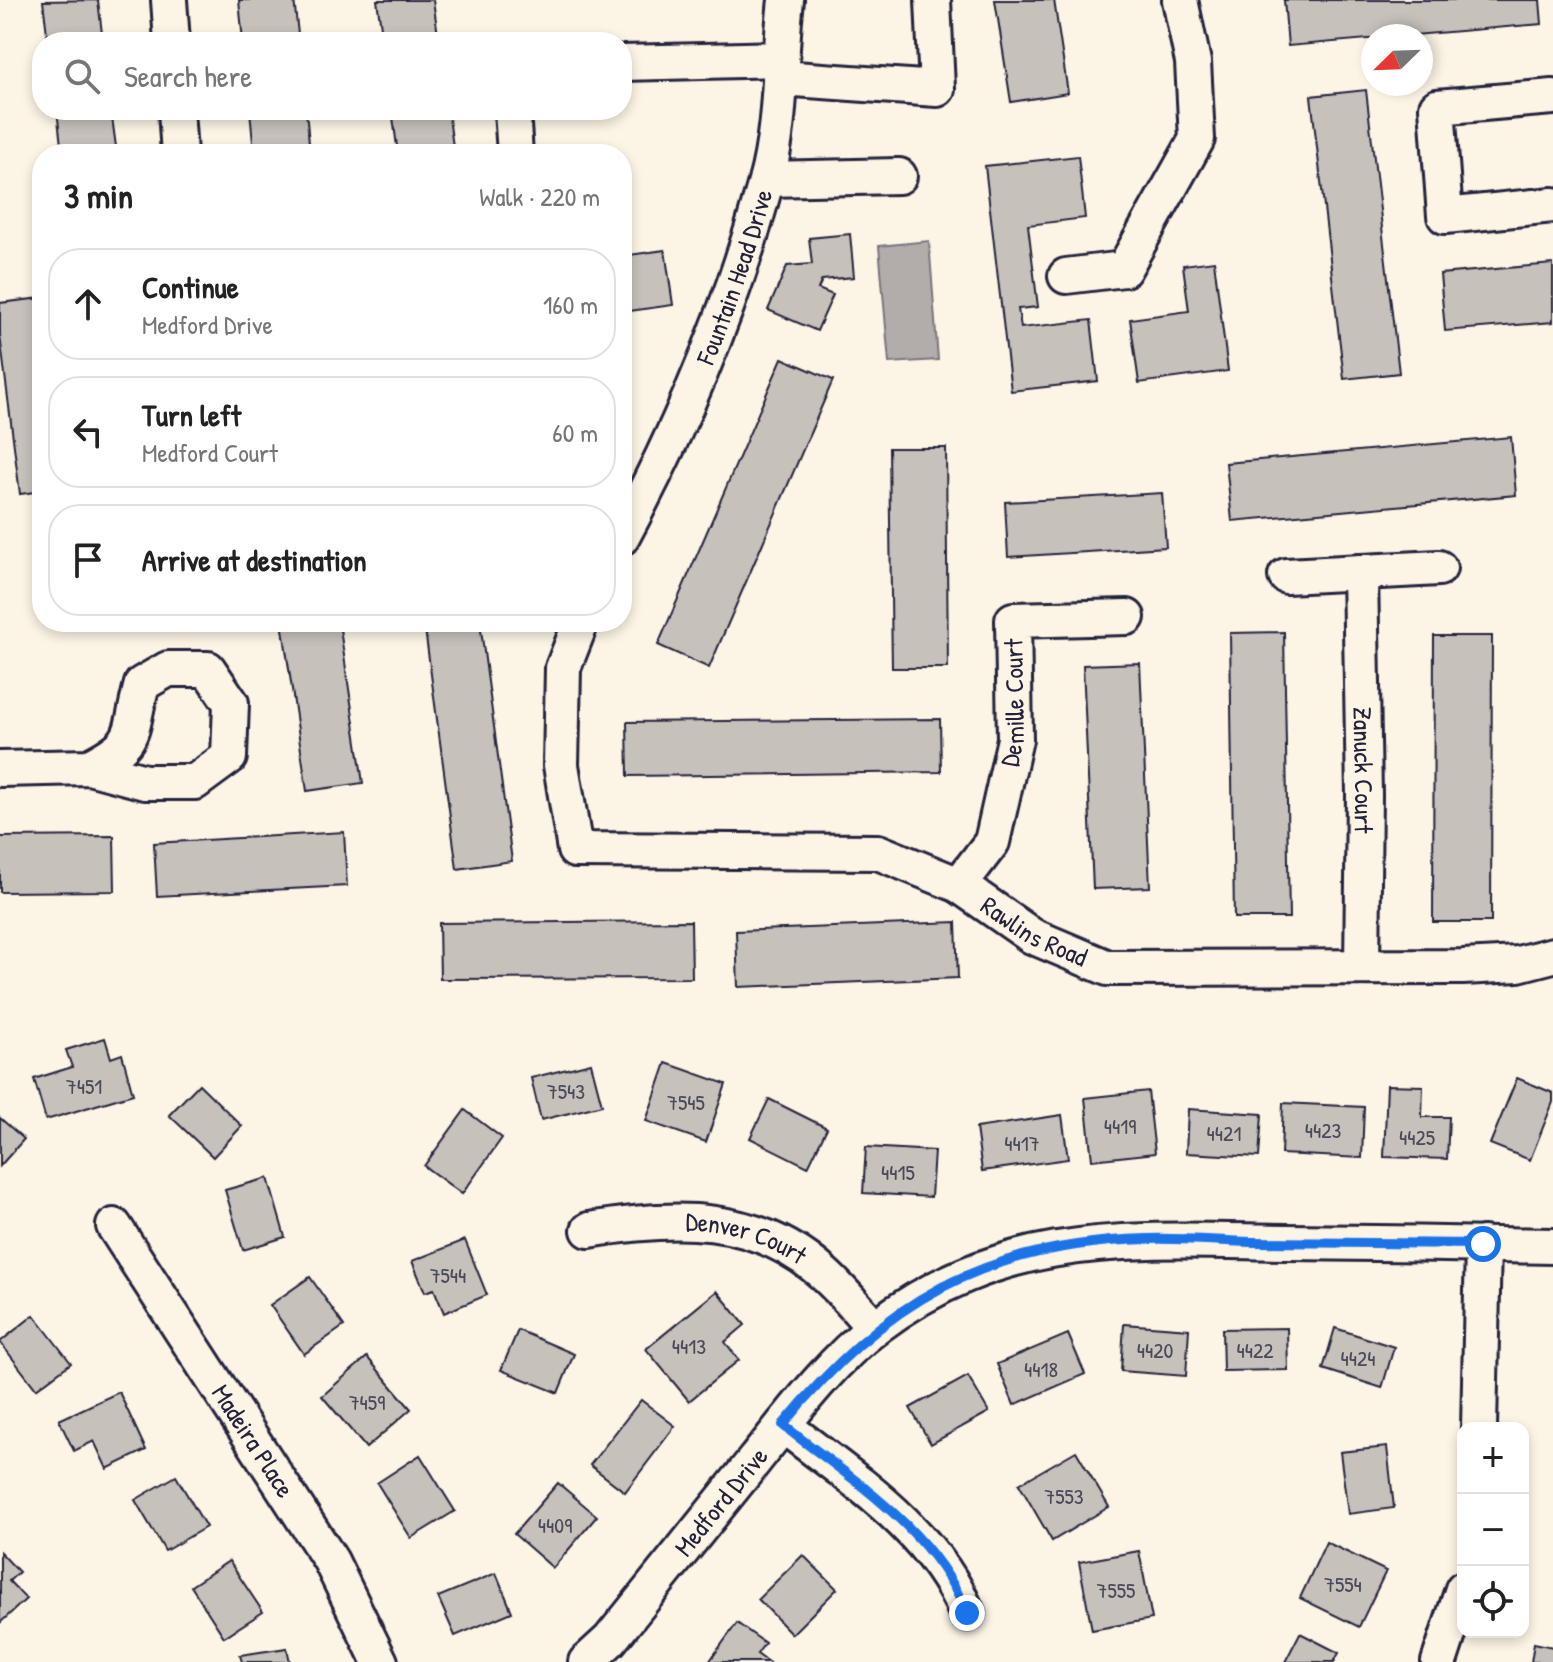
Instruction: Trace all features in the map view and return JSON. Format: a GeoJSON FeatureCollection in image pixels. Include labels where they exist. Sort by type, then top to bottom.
{"type":"FeatureCollection","features":[{"type":"Feature","properties":{"kind":"street"},"geometry":{"type":"LineString","coordinates":[[169,0],[171,32]]}},
{"type":"Feature","properties":{"kind":"street","name":"Fountain Head Drive"},"geometry":{"type":"LineString","coordinates":[[632,518],[663,460],[707,353],[767,179],[786,0]]}},
{"type":"Feature","properties":{"kind":"street"},"geometry":{"type":"LineString","coordinates":[[632,63],[780,68],[937,89],[933,0]]}},
{"type":"Feature","properties":{"kind":"street"},"geometry":{"type":"LineString","coordinates":[[1066,276],[1124,269],[1197,139],[1193,62],[1180,0]]}},
{"type":"Feature","properties":{"kind":"street"},"geometry":{"type":"LineString","coordinates":[[1553,97],[1437,107],[1445,216],[1553,205]]}},
{"type":"Feature","properties":{"kind":"street"},"geometry":{"type":"LineString","coordinates":[[177,120],[178,144]]}},
{"type":"Feature","properties":{"kind":"street"},"geometry":{"type":"LineString","coordinates":[[513,120],[514,144]]}},
{"type":"Feature","properties":{"kind":"street"},"geometry":{"type":"LineString","coordinates":[[767,179],[899,176]]}},
{"type":"Feature","properties":{"kind":"street"},"geometry":{"type":"LineString","coordinates":[[1286,576],[1439,568]]}},
{"type":"Feature","properties":{"kind":"street","name":"Zanuck Court"},"geometry":{"type":"LineString","coordinates":[[1360,572],[1364,795],[1362,967]]}},
{"type":"Feature","properties":{"kind":"street","name":"Demille Court"},"geometry":{"type":"LineString","coordinates":[[959,885],[992,842],[1015,739],[1013,620],[1127,617]]}},
{"type":"Feature","properties":{"kind":"street","name":"Rawlins Road"},"geometry":{"type":"LineString","coordinates":[[577,632],[563,668],[561,765],[575,850],[878,852],[959,885],[1032,936],[1108,968],[1518,964],[1553,955]]}},
{"type":"Feature","properties":{"kind":"street"},"geometry":{"type":"LineString","coordinates":[[0,769],[89,767]]}},
{"type":"Feature","properties":{"kind":"street","name":"Denver Court"},"geometry":{"type":"LineString","coordinates":[[589,1230],[681,1219],[750,1232],[792,1251],[823,1273],[875,1328]]}},
{"type":"Feature","properties":{"kind":"street","name":"Madeira Place"},"geometry":{"type":"LineString","coordinates":[[114,1226],[331,1561],[380,1662]]}},
{"type":"Feature","properties":{"kind":"street","name":"Medford Drive"},"geometry":{"type":"LineString","coordinates":[[586,1662],[610,1640],[821,1378],[875,1328],[914,1300],[959,1278],[1008,1259],[1059,1246],[1148,1239],[1553,1246]]}},
{"type":"Feature","properties":{"kind":"street"},"geometry":{"type":"LineString","coordinates":[[1479,1422],[1483,1244]]}},
{"type":"Feature","properties":{"kind":"street"},"geometry":{"type":"LineString","coordinates":[[783,1425],[912,1527],[938,1558],[967,1613]]}},
{"type":"Feature","properties":{"kind":"street"},"geometry":{"type":"LineString","coordinates":[[1439,1662],[1457,1607]]}},
{"type":"Feature","properties":{"kind":"shaded area"},"geometry":{"type":"Polygon","coordinates":[[[929,241],[938,360],[889,363],[879,246],[929,241]]]}},
{"type":"Feature","properties":{"kind":"building"},"geometry":{"type":"Polygon","coordinates":[[[98,0],[102,32],[47,32],[43,1],[98,0]]]}},
{"type":"Feature","properties":{"kind":"building"},"geometry":{"type":"Polygon","coordinates":[[[239,0],[294,0],[298,32],[242,32],[239,0]]]}},
{"type":"Feature","properties":{"kind":"building"},"geometry":{"type":"Polygon","coordinates":[[[377,0],[433,0],[438,32],[382,32],[377,0]]]}},
{"type":"Feature","properties":{"kind":"building"},"geometry":{"type":"Polygon","coordinates":[[[995,0],[1054,0],[1068,93],[1011,102],[995,0]]]}},
{"type":"Feature","properties":{"kind":"building"},"geometry":{"type":"Polygon","coordinates":[[[1284,0],[1540,0],[1542,24],[1433,33],[1433,24],[1361,24],[1361,40],[1288,46],[1284,0]]]}},
{"type":"Feature","properties":{"kind":"building"},"geometry":{"type":"Polygon","coordinates":[[[1361,91],[1361,96],[1367,96],[1399,373],[1344,379],[1311,96],[1361,91]]]}},
{"type":"Feature","properties":{"kind":"building"},"geometry":{"type":"Polygon","coordinates":[[[58,120],[112,120],[116,144],[61,144],[58,120]]]}},
{"type":"Feature","properties":{"kind":"building"},"geometry":{"type":"Polygon","coordinates":[[[251,120],[307,120],[309,144],[253,144],[251,120]]]}},
{"type":"Feature","properties":{"kind":"building"},"geometry":{"type":"Polygon","coordinates":[[[393,120],[449,120],[453,144],[397,144],[393,120]]]}},
{"type":"Feature","properties":{"kind":"building"},"geometry":{"type":"Polygon","coordinates":[[[1078,156],[1085,218],[1028,225],[1038,307],[1018,309],[1021,328],[1091,320],[1098,381],[1011,391],[985,166],[1078,156]]]}},
{"type":"Feature","properties":{"kind":"building"},"geometry":{"type":"Polygon","coordinates":[[[850,234],[854,277],[822,280],[818,289],[833,295],[817,331],[768,310],[787,266],[812,264],[809,238],[850,234]]]}},
{"type":"Feature","properties":{"kind":"building"},"geometry":{"type":"Polygon","coordinates":[[[665,250],[673,305],[632,311],[632,255],[665,250]]]}},
{"type":"Feature","properties":{"kind":"building"},"geometry":{"type":"Polygon","coordinates":[[[1214,261],[1228,371],[1139,383],[1130,319],[1189,311],[1183,265],[1214,261]]]}},
{"type":"Feature","properties":{"kind":"building"},"geometry":{"type":"Polygon","coordinates":[[[1553,264],[1553,322],[1445,331],[1440,274],[1553,264]]]}},
{"type":"Feature","properties":{"kind":"building"},"geometry":{"type":"Polygon","coordinates":[[[32,299],[32,492],[20,494],[0,335],[0,303],[32,299]]]}},
{"type":"Feature","properties":{"kind":"building"},"geometry":{"type":"Polygon","coordinates":[[[782,358],[833,380],[709,668],[658,645],[782,358]]]}},
{"type":"Feature","properties":{"kind":"building"},"geometry":{"type":"Polygon","coordinates":[[[1511,437],[1516,495],[1232,521],[1226,463],[1511,437]]]}},
{"type":"Feature","properties":{"kind":"building"},"geometry":{"type":"Polygon","coordinates":[[[889,448],[946,448],[948,668],[892,668],[889,448]]]}},
{"type":"Feature","properties":{"kind":"building"},"geometry":{"type":"Polygon","coordinates":[[[1162,493],[1166,547],[1008,557],[1005,502],[1162,493]]]}},
{"type":"Feature","properties":{"kind":"building"},"geometry":{"type":"Polygon","coordinates":[[[283,632],[340,632],[363,783],[307,791],[283,632]]]}},
{"type":"Feature","properties":{"kind":"building"},"geometry":{"type":"Polygon","coordinates":[[[425,632],[481,632],[512,861],[457,869],[425,632]]]}},
{"type":"Feature","properties":{"kind":"building"},"geometry":{"type":"Polygon","coordinates":[[[1284,632],[1289,918],[1234,918],[1230,633],[1284,632]]]}},
{"type":"Feature","properties":{"kind":"building"},"geometry":{"type":"Polygon","coordinates":[[[1434,636],[1492,636],[1491,922],[1433,922],[1434,636]]]}},
{"type":"Feature","properties":{"kind":"building"},"geometry":{"type":"Polygon","coordinates":[[[1140,663],[1150,887],[1093,889],[1083,665],[1140,663]]]}},
{"type":"Feature","properties":{"kind":"building"},"geometry":{"type":"Polygon","coordinates":[[[940,719],[941,772],[628,776],[627,722],[940,719]]]}},
{"type":"Feature","properties":{"kind":"building"},"geometry":{"type":"Polygon","coordinates":[[[344,832],[347,886],[157,896],[154,843],[344,832]]]}},
{"type":"Feature","properties":{"kind":"building"},"geometry":{"type":"Polygon","coordinates":[[[114,836],[115,891],[0,892],[0,837],[114,836]]]}},
{"type":"Feature","properties":{"kind":"building"},"geometry":{"type":"Polygon","coordinates":[[[691,921],[692,978],[440,979],[439,923],[691,921]]]}},
{"type":"Feature","properties":{"kind":"building"},"geometry":{"type":"Polygon","coordinates":[[[956,922],[958,978],[738,987],[736,931],[956,922]]]}},
{"type":"Feature","properties":{"kind":"building"},"geometry":{"type":"Polygon","coordinates":[[[105,1038],[111,1058],[122,1054],[133,1094],[46,1120],[34,1079],[72,1067],[66,1050],[105,1038]]]}},
{"type":"Feature","properties":{"kind":"building"},"geometry":{"type":"Polygon","coordinates":[[[591,1063],[602,1105],[541,1120],[531,1078],[591,1063]]]}},
{"type":"Feature","properties":{"kind":"building"},"geometry":{"type":"Polygon","coordinates":[[[666,1063],[726,1084],[706,1142],[646,1121],[666,1063]]]}},
{"type":"Feature","properties":{"kind":"building"},"geometry":{"type":"Polygon","coordinates":[[[1517,1078],[1553,1093],[1553,1102],[1530,1160],[1490,1144],[1517,1078]]]}},
{"type":"Feature","properties":{"kind":"building"},"geometry":{"type":"Polygon","coordinates":[[[199,1084],[242,1126],[213,1157],[169,1115],[199,1084]]]}},
{"type":"Feature","properties":{"kind":"building"},"geometry":{"type":"Polygon","coordinates":[[[1387,1085],[1423,1086],[1422,1117],[1449,1117],[1447,1159],[1384,1157],[1387,1085]]]}},
{"type":"Feature","properties":{"kind":"building"},"geometry":{"type":"Polygon","coordinates":[[[1148,1091],[1155,1153],[1092,1160],[1085,1098],[1148,1091]]]}},
{"type":"Feature","properties":{"kind":"building"},"geometry":{"type":"Polygon","coordinates":[[[769,1099],[827,1128],[808,1167],[750,1138],[769,1099]]]}},
{"type":"Feature","properties":{"kind":"building"},"geometry":{"type":"Polygon","coordinates":[[[1283,1103],[1364,1107],[1362,1158],[1281,1154],[1283,1103]]]}},
{"type":"Feature","properties":{"kind":"building"},"geometry":{"type":"Polygon","coordinates":[[[1188,1109],[1262,1114],[1259,1157],[1186,1153],[1188,1109]]]}},
{"type":"Feature","properties":{"kind":"building"},"geometry":{"type":"Polygon","coordinates":[[[465,1110],[502,1138],[462,1194],[424,1166],[465,1110]]]}},
{"type":"Feature","properties":{"kind":"building"},"geometry":{"type":"Polygon","coordinates":[[[1062,1115],[1068,1159],[982,1171],[976,1128],[1062,1115]]]}},
{"type":"Feature","properties":{"kind":"building"},"geometry":{"type":"Polygon","coordinates":[[[0,1118],[24,1139],[0,1166],[0,1118]]]}},
{"type":"Feature","properties":{"kind":"building"},"geometry":{"type":"Polygon","coordinates":[[[866,1147],[934,1151],[931,1197],[863,1193],[866,1147]]]}},
{"type":"Feature","properties":{"kind":"building"},"geometry":{"type":"Polygon","coordinates":[[[268,1178],[285,1237],[243,1250],[225,1190],[268,1178]]]}},
{"type":"Feature","properties":{"kind":"building"},"geometry":{"type":"Polygon","coordinates":[[[465,1240],[487,1295],[444,1313],[434,1289],[425,1292],[412,1261],[465,1240]]]}},
{"type":"Feature","properties":{"kind":"building"},"geometry":{"type":"Polygon","coordinates":[[[310,1277],[344,1326],[304,1354],[270,1305],[310,1277]]]}},
{"type":"Feature","properties":{"kind":"building"},"geometry":{"type":"Polygon","coordinates":[[[717,1291],[745,1325],[725,1342],[739,1360],[689,1401],[646,1349],[717,1291]]]}},
{"type":"Feature","properties":{"kind":"building"},"geometry":{"type":"Polygon","coordinates":[[[34,1315],[71,1363],[36,1389],[0,1342],[34,1315]]]}},
{"type":"Feature","properties":{"kind":"building"},"geometry":{"type":"Polygon","coordinates":[[[1124,1324],[1189,1329],[1186,1376],[1121,1371],[1124,1324]]]}},
{"type":"Feature","properties":{"kind":"building"},"geometry":{"type":"Polygon","coordinates":[[[1287,1328],[1288,1370],[1223,1371],[1222,1329],[1287,1328]]]}},
{"type":"Feature","properties":{"kind":"building"},"geometry":{"type":"Polygon","coordinates":[[[1335,1328],[1394,1347],[1382,1388],[1323,1369],[1335,1328]]]}},
{"type":"Feature","properties":{"kind":"building"},"geometry":{"type":"Polygon","coordinates":[[[518,1330],[574,1354],[558,1393],[501,1370],[518,1330]]]}},
{"type":"Feature","properties":{"kind":"building"},"geometry":{"type":"Polygon","coordinates":[[[1068,1334],[1085,1374],[1014,1405],[997,1364],[1068,1334]]]}},
{"type":"Feature","properties":{"kind":"building"},"geometry":{"type":"Polygon","coordinates":[[[367,1357],[411,1409],[366,1448],[322,1396],[367,1357]]]}},
{"type":"Feature","properties":{"kind":"building"},"geometry":{"type":"Polygon","coordinates":[[[968,1376],[989,1412],[931,1444],[910,1408],[968,1376]]]}},
{"type":"Feature","properties":{"kind":"building"},"geometry":{"type":"Polygon","coordinates":[[[119,1392],[146,1450],[107,1469],[94,1441],[74,1451],[59,1420],[119,1392]]]}},
{"type":"Feature","properties":{"kind":"building"},"geometry":{"type":"Polygon","coordinates":[[[641,1400],[675,1426],[625,1492],[590,1465],[641,1400]]]}},
{"type":"Feature","properties":{"kind":"building"},"geometry":{"type":"Polygon","coordinates":[[[1387,1447],[1394,1508],[1348,1514],[1340,1452],[1387,1447]]]}},
{"type":"Feature","properties":{"kind":"building"},"geometry":{"type":"Polygon","coordinates":[[[1076,1451],[1109,1507],[1052,1541],[1019,1484],[1076,1451]]]}},
{"type":"Feature","properties":{"kind":"building"},"geometry":{"type":"Polygon","coordinates":[[[420,1455],[455,1511],[411,1538],[377,1483],[420,1455]]]}},
{"type":"Feature","properties":{"kind":"building"},"geometry":{"type":"Polygon","coordinates":[[[176,1476],[206,1527],[165,1551],[135,1500],[176,1476]]]}},
{"type":"Feature","properties":{"kind":"building"},"geometry":{"type":"Polygon","coordinates":[[[558,1483],[597,1516],[553,1568],[514,1534],[558,1483]]]}},
{"type":"Feature","properties":{"kind":"building"},"geometry":{"type":"Polygon","coordinates":[[[1326,1542],[1386,1571],[1359,1627],[1300,1598],[1326,1542]]]}},
{"type":"Feature","properties":{"kind":"building"},"geometry":{"type":"Polygon","coordinates":[[[1139,1551],[1152,1619],[1092,1630],[1079,1562],[1139,1551]]]}},
{"type":"Feature","properties":{"kind":"building"},"geometry":{"type":"Polygon","coordinates":[[[0,1552],[19,1572],[9,1581],[26,1599],[0,1623],[0,1552]]]}},
{"type":"Feature","properties":{"kind":"building"},"geometry":{"type":"Polygon","coordinates":[[[803,1555],[837,1589],[792,1634],[758,1599],[803,1555]]]}},
{"type":"Feature","properties":{"kind":"building"},"geometry":{"type":"Polygon","coordinates":[[[229,1561],[263,1612],[224,1637],[191,1586],[229,1561]]]}},
{"type":"Feature","properties":{"kind":"building"},"geometry":{"type":"Polygon","coordinates":[[[496,1573],[512,1612],[455,1636],[438,1597],[496,1573]]]}},
{"type":"Feature","properties":{"kind":"building"},"geometry":{"type":"Polygon","coordinates":[[[737,1623],[765,1643],[757,1654],[768,1662],[709,1662],[737,1623]]]}},
{"type":"Feature","properties":{"kind":"building"},"geometry":{"type":"Polygon","coordinates":[[[1300,1633],[1339,1653],[1334,1662],[1285,1662],[1300,1633]]]}},
{"type":"Feature","properties":{"kind":"building"},"geometry":{"type":"Polygon","coordinates":[[[1534,1643],[1553,1647],[1553,1662],[1531,1662],[1534,1643]]]}},
{"type":"Feature","properties":{"kind":"building"},"geometry":{"type":"Polygon","coordinates":[[[287,1648],[290,1662],[242,1662],[240,1655],[287,1648]]]}},
{"type":"Feature","properties":{"kind":"route"},"geometry":{"type":"LineString","coordinates":[[967,1613],[938,1558],[912,1527],[783,1425],[843,1356],[914,1300],[1008,1259],[1059,1246],[1148,1239],[1483,1244]]}}]}
